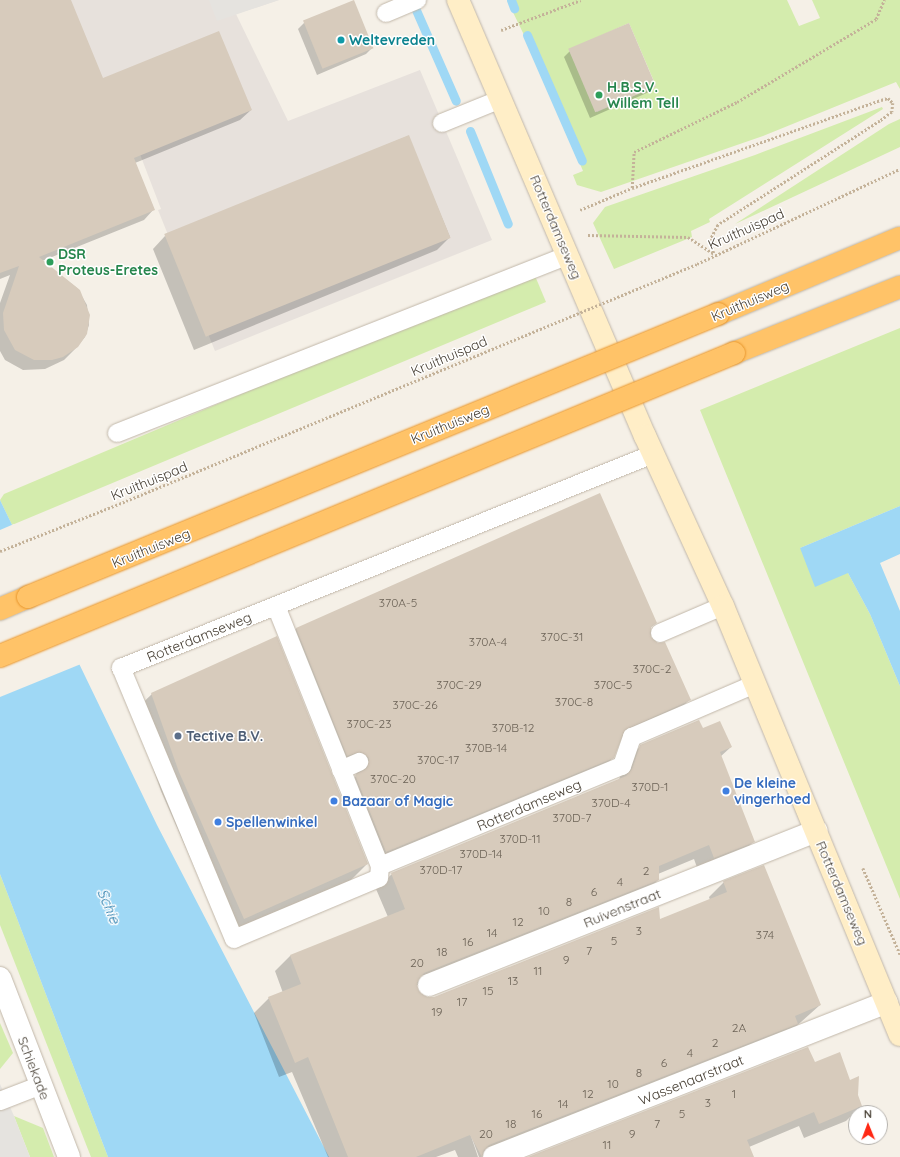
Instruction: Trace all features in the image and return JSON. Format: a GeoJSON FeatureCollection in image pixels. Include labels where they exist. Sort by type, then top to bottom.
{"type":"FeatureCollection","features":[{"type":"Feature","properties":{"kind":"highway","name":"Kruithuisweg"},"geometry":{"type":"LineString","coordinates":[[0,609],[900,238]]}},
{"type":"Feature","properties":{"kind":"highway"},"geometry":{"type":"LineString","coordinates":[[0,656],[734,353],[900,287]]}},
{"type":"Feature","properties":{"kind":"highway"},"geometry":{"type":"LineString","coordinates":[[0,596],[28,597]]}},
{"type":"Feature","properties":{"kind":"street","name":"Rotterdamseweg"},"geometry":{"type":"LineString","coordinates":[[458,0],[653,454],[723,606],[900,1035]]}},
{"type":"Feature","properties":{"kind":"street","name":"Ruivenstraat"},"geometry":{"type":"LineString","coordinates":[[429,985],[816,831]]}},
{"type":"Feature","properties":{"kind":"street","name":"Schiekade"},"geometry":{"type":"LineString","coordinates":[[0,978],[69,1157]]}},
{"type":"Feature","properties":{"kind":"street","name":"Wassenaarstraat"},"geometry":{"type":"LineString","coordinates":[[494,1157],[887,1002]]}},
{"type":"Feature","properties":{"kind":"lane"},"geometry":{"type":"LineString","coordinates":[[386,13],[417,0]]}},
{"type":"Feature","properties":{"kind":"lane"},"geometry":{"type":"LineString","coordinates":[[442,123],[501,99]]}},
{"type":"Feature","properties":{"kind":"lane"},"geometry":{"type":"LineString","coordinates":[[117,433],[568,255]]}},
{"type":"Feature","properties":{"kind":"lane","name":"Rotterdamseweg"},"geometry":{"type":"LineString","coordinates":[[653,454],[121,668],[234,939],[380,878],[380,866],[622,766],[632,737],[755,684]]}},
{"type":"Feature","properties":{"kind":"lane"},"geometry":{"type":"LineString","coordinates":[[276,606],[380,866]]}},
{"type":"Feature","properties":{"kind":"lane"},"geometry":{"type":"LineString","coordinates":[[660,633],[723,606]]}},
{"type":"Feature","properties":{"kind":"lane"},"geometry":{"type":"LineString","coordinates":[[341,770],[359,762]]}},
{"type":"Feature","properties":{"kind":"lane"},"geometry":{"type":"LineString","coordinates":[[0,1101],[41,1085]]}},
{"type":"Feature","properties":{"kind":"path"},"geometry":{"type":"LineString","coordinates":[[501,31],[581,0]]}},
{"type":"Feature","properties":{"kind":"path"},"geometry":{"type":"LineString","coordinates":[[632,188],[634,152],[737,102],[876,19],[884,0]]}},
{"type":"Feature","properties":{"kind":"path"},"geometry":{"type":"LineString","coordinates":[[580,210],[632,188],[882,100],[888,98],[893,103],[892,112],[880,121],[718,225],[711,239],[714,254]]}},
{"type":"Feature","properties":{"kind":"path","name":"Kruithuispad"},"geometry":{"type":"LineString","coordinates":[[0,551],[133,498],[697,264],[714,254],[900,169]]}},
{"type":"Feature","properties":{"kind":"path"},"geometry":{"type":"LineString","coordinates":[[587,235],[688,237],[714,254]]}},
{"type":"Feature","properties":{"kind":"shaded area"},"geometry":{"type":"Polygon","coordinates":[[[0,0],[279,0],[236,14],[288,121],[420,70],[492,240],[215,351],[158,210],[161,209],[110,76],[72,91],[0,0]]]}},
{"type":"Feature","properties":{"kind":"shaded area"},"geometry":{"type":"Polygon","coordinates":[[[209,0],[279,0],[217,21],[209,0]]]}},
{"type":"Feature","properties":{"kind":"shaded area"},"geometry":{"type":"Polygon","coordinates":[[[0,1084],[14,1116],[30,1157],[0,1157],[0,1084]]]}},
{"type":"Feature","properties":{"kind":"green space"},"geometry":{"type":"Polygon","coordinates":[[[507,0],[787,0],[799,26],[820,18],[812,0],[900,0],[900,89],[896,82],[763,136],[601,192],[577,185],[573,175],[583,171],[541,70],[507,0]],[[629,23],[569,50],[597,112],[656,86],[629,23]]]}},
{"type":"Feature","properties":{"kind":"green space"},"geometry":{"type":"Polygon","coordinates":[[[882,107],[883,109],[709,219],[710,222],[691,231],[692,237],[614,269],[593,223],[605,207],[755,155],[882,107]]]}},
{"type":"Feature","properties":{"kind":"green space"},"geometry":{"type":"Polygon","coordinates":[[[900,119],[900,147],[735,224],[889,124],[900,119]]]}},
{"type":"Feature","properties":{"kind":"green space"},"geometry":{"type":"Polygon","coordinates":[[[533,271],[546,302],[12,525],[0,500],[4,494],[533,271]]]}},
{"type":"Feature","properties":{"kind":"green space"},"geometry":{"type":"Polygon","coordinates":[[[900,328],[900,506],[800,548],[848,573],[870,614],[900,686],[900,899],[700,410],[900,328]]]}},
{"type":"Feature","properties":{"kind":"green space"},"geometry":{"type":"Polygon","coordinates":[[[0,874],[108,1157],[91,1157],[0,925],[0,874]]]}},
{"type":"Feature","properties":{"kind":"green space"},"geometry":{"type":"Polygon","coordinates":[[[0,1023],[13,1053],[0,1069],[0,1023]]]}},
{"type":"Feature","properties":{"kind":"green space"},"geometry":{"type":"Polygon","coordinates":[[[14,1116],[43,1128],[54,1157],[30,1157],[14,1116]]]}},
{"type":"Feature","properties":{"kind":"water","name":"Schie"},"geometry":{"type":"Polygon","coordinates":[[[0,500],[157,825],[329,1157],[108,1157],[0,874],[0,500]]]}},
{"type":"Feature","properties":{"kind":"water"},"geometry":{"type":"Polygon","coordinates":[[[900,506],[900,554],[880,563],[900,611],[900,686],[870,614],[848,573],[815,587],[800,548],[900,506]]]}},
{"type":"Feature","properties":{"kind":"pier"},"geometry":{"type":"Polygon","coordinates":[[[14,524],[81,664],[0,697],[0,530],[14,524]]]}},
{"type":"Feature","properties":{"kind":"building"},"geometry":{"type":"Polygon","coordinates":[[[0,0],[71,0],[103,78],[219,31],[252,110],[134,158],[155,210],[39,257],[80,290],[90,315],[87,334],[78,347],[63,357],[52,360],[34,360],[15,350],[4,330],[3,313],[19,266],[0,273],[0,0]]]}},
{"type":"Feature","properties":{"kind":"building","name":"Weltevreden"},"geometry":{"type":"Polygon","coordinates":[[[354,0],[373,48],[322,69],[303,21],[354,0]]]}},
{"type":"Feature","properties":{"kind":"building"},"geometry":{"type":"Polygon","coordinates":[[[629,23],[656,87],[595,112],[568,49],[629,23]]]}},
{"type":"Feature","properties":{"kind":"building"},"geometry":{"type":"Polygon","coordinates":[[[409,135],[451,238],[206,337],[164,234],[409,135]]]}},
{"type":"Feature","properties":{"kind":"building"},"geometry":{"type":"Polygon","coordinates":[[[600,493],[657,623],[651,627],[651,637],[658,643],[665,642],[691,700],[625,730],[614,758],[386,852],[355,775],[367,768],[369,758],[360,752],[347,756],[296,628],[600,493]]]}},
{"type":"Feature","properties":{"kind":"building"},"geometry":{"type":"Polygon","coordinates":[[[277,636],[368,864],[244,919],[179,772],[151,693],[277,636]]]}},
{"type":"Feature","properties":{"kind":"building"},"geometry":{"type":"Polygon","coordinates":[[[699,720],[703,728],[720,721],[732,747],[720,752],[755,842],[714,858],[709,845],[659,866],[659,880],[424,973],[417,983],[418,990],[427,997],[434,997],[659,907],[660,919],[727,892],[723,881],[764,865],[821,1005],[795,1016],[798,1024],[489,1145],[484,1150],[482,1157],[470,1135],[416,1157],[348,1157],[308,1057],[295,1063],[268,997],[301,984],[290,955],[405,909],[391,873],[626,776],[632,769],[640,745],[699,720]]]}},
{"type":"Feature","properties":{"kind":"building"},"geometry":{"type":"Polygon","coordinates":[[[808,1047],[815,1062],[840,1052],[850,1080],[859,1076],[858,1095],[862,1105],[848,1105],[848,1112],[819,1124],[814,1112],[747,1140],[754,1157],[528,1157],[808,1047]]]}},
{"type":"Feature","properties":{"kind":"waterway"},"geometry":{"type":"LineString","coordinates":[[511,0],[514,8]]}},
{"type":"Feature","properties":{"kind":"waterway"},"geometry":{"type":"LineString","coordinates":[[416,10],[456,101]]}},
{"type":"Feature","properties":{"kind":"waterway"},"geometry":{"type":"LineString","coordinates":[[527,35],[582,161]]}},
{"type":"Feature","properties":{"kind":"waterway"},"geometry":{"type":"LineString","coordinates":[[470,131],[508,224]]}},
{"type":"Feature","properties":{"kind":"place","name":"Weltevreden"},"geometry":{"type":"Point","coordinates":[341,40]}},
{"type":"Feature","properties":{"kind":"place","name":"H.B.S.V. Willem Tell"},"geometry":{"type":"Point","coordinates":[599,95]}},
{"type":"Feature","properties":{"kind":"place","name":"DSR Proteus-Eretes"},"geometry":{"type":"Point","coordinates":[50,262]}},
{"type":"Feature","properties":{"kind":"place","name":"Tective B.V."},"geometry":{"type":"Point","coordinates":[178,736]}},
{"type":"Feature","properties":{"kind":"place","name":"De kleine vingerhoed"},"geometry":{"type":"Point","coordinates":[726,791]}},
{"type":"Feature","properties":{"kind":"place","name":"Bazaar of Magic"},"geometry":{"type":"Point","coordinates":[334,801]}},
{"type":"Feature","properties":{"kind":"place","name":"Spellenwinkel"},"geometry":{"type":"Point","coordinates":[218,822]}}]}
